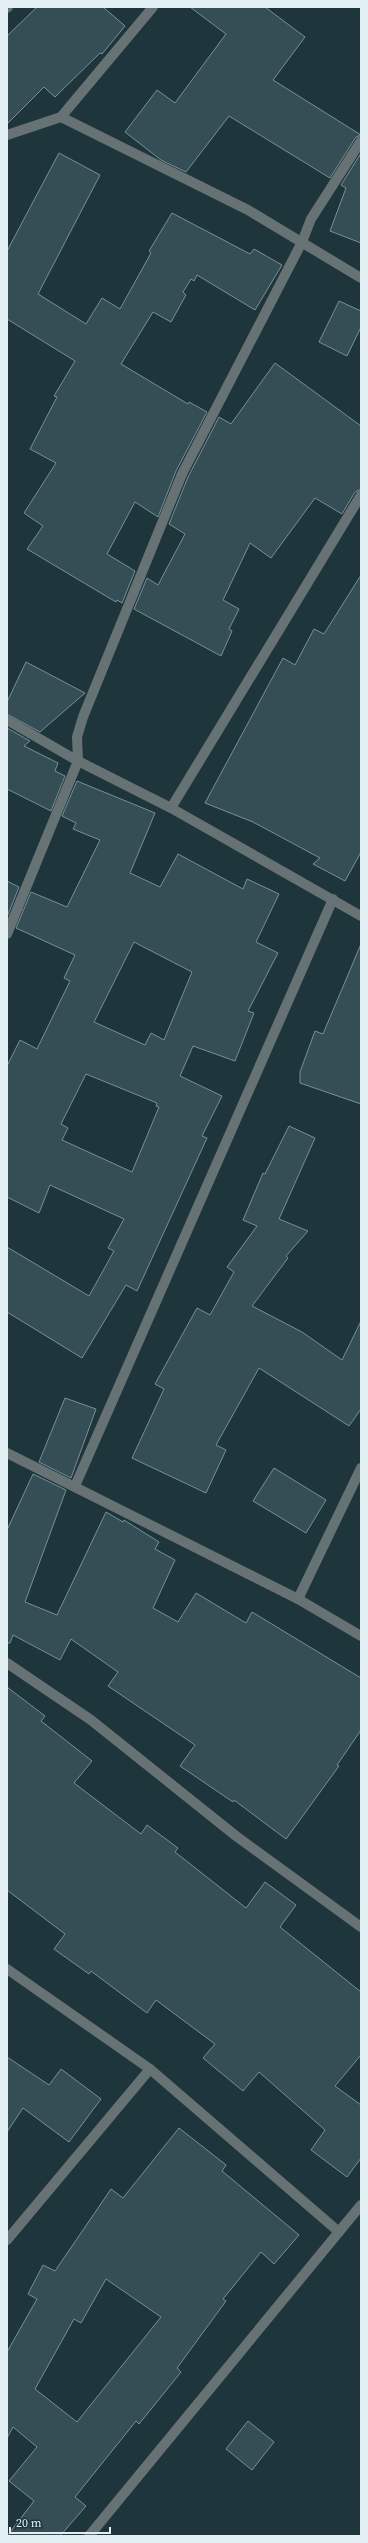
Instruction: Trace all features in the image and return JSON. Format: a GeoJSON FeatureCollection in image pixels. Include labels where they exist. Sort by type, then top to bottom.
{"type":"FeatureCollection","features":[{"type":"Feature","properties":{"kind":"street"},"geometry":{"type":"LineString","coordinates":[[7,135],[61,117],[153,7]]}},
{"type":"Feature","properties":{"kind":"street"},"geometry":{"type":"LineString","coordinates":[[61,117],[248,210],[361,278]]}},
{"type":"Feature","properties":{"kind":"street"},"geometry":{"type":"LineString","coordinates":[[7,934],[78,761],[77,737],[83,716],[182,474],[302,242],[311,219],[361,141]]}},
{"type":"Feature","properties":{"kind":"street"},"geometry":{"type":"LineString","coordinates":[[171,808],[361,496]]}},
{"type":"Feature","properties":{"kind":"street"},"geometry":{"type":"LineString","coordinates":[[7,720],[78,761],[171,808],[361,916]]}},
{"type":"Feature","properties":{"kind":"street"},"geometry":{"type":"LineString","coordinates":[[75,1486],[333,899]]}},
{"type":"Feature","properties":{"kind":"street"},"geometry":{"type":"LineString","coordinates":[[7,1453],[298,1599],[361,1636]]}},
{"type":"Feature","properties":{"kind":"street"},"geometry":{"type":"LineString","coordinates":[[298,1599],[361,1468]]}},
{"type":"Feature","properties":{"kind":"street"},"geometry":{"type":"LineString","coordinates":[[7,1663],[91,1720],[236,1836],[361,1927]]}},
{"type":"Feature","properties":{"kind":"street"},"geometry":{"type":"LineString","coordinates":[[7,1969],[150,2069],[339,2232]]}},
{"type":"Feature","properties":{"kind":"street"},"geometry":{"type":"LineString","coordinates":[[7,2240],[150,2069]]}},
{"type":"Feature","properties":{"kind":"street"},"geometry":{"type":"LineString","coordinates":[[89,2536],[361,2205]]}},
{"type":"Feature","properties":{"kind":"building"},"geometry":{"type":"Polygon","coordinates":[[[37,7],[103,7],[125,26],[102,54],[100,53],[55,97],[44,87],[7,124],[7,36],[37,7]]]}},
{"type":"Feature","properties":{"kind":"building"},"geometry":{"type":"Polygon","coordinates":[[[190,7],[265,7],[305,37],[273,80],[361,135],[356,137],[330,178],[229,116],[186,172],[161,160],[125,132],[157,90],[175,103],[226,34],[190,7]]]}},
{"type":"Feature","properties":{"kind":"building"},"geometry":{"type":"Polygon","coordinates":[[[59,153],[100,175],[38,294],[86,324],[102,298],[120,309],[151,253],[149,251],[172,213],[250,254],[254,249],[282,265],[255,310],[197,275],[194,281],[191,279],[183,292],[186,295],[171,322],[153,312],[121,364],[188,404],[189,402],[207,412],[176,471],[158,517],[135,502],[107,554],[135,571],[122,603],[117,600],[116,602],[27,549],[43,526],[24,513],[56,463],[30,449],[57,397],[54,396],[75,361],[7,319],[7,251],[59,153]]]}},
{"type":"Feature","properties":{"kind":"building"},"geometry":{"type":"Polygon","coordinates":[[[361,153],[361,243],[330,231],[346,188],[341,185],[361,153]]]}},
{"type":"Feature","properties":{"kind":"building"},"geometry":{"type":"Polygon","coordinates":[[[339,301],[361,311],[361,327],[347,356],[319,342],[339,301]]]}},
{"type":"Feature","properties":{"kind":"building"},"geometry":{"type":"Polygon","coordinates":[[[275,363],[361,426],[361,489],[355,492],[342,514],[315,498],[271,558],[250,543],[223,600],[239,609],[229,629],[232,631],[221,656],[134,609],[147,578],[158,585],[185,534],[169,524],[188,477],[219,417],[231,424],[275,363]]]}},
{"type":"Feature","properties":{"kind":"building"},"geometry":{"type":"Polygon","coordinates":[[[361,575],[361,852],[345,881],[313,864],[320,858],[253,822],[205,803],[283,658],[295,665],[314,629],[324,634],[361,575]]]}},
{"type":"Feature","properties":{"kind":"building"},"geometry":{"type":"Polygon","coordinates":[[[26,662],[85,693],[40,732],[7,714],[7,702],[26,662]]]}},
{"type":"Feature","properties":{"kind":"building"},"geometry":{"type":"Polygon","coordinates":[[[7,728],[30,741],[24,746],[58,763],[55,771],[65,776],[51,811],[7,789],[7,728]]]}},
{"type":"Feature","properties":{"kind":"building"},"geometry":{"type":"Polygon","coordinates":[[[77,781],[155,813],[130,873],[160,887],[178,854],[243,889],[247,879],[279,894],[256,942],[278,953],[248,1011],[254,1013],[235,1061],[193,1046],[180,1076],[222,1096],[202,1136],[207,1138],[137,1291],[126,1285],[82,1358],[7,1312],[7,1247],[89,1296],[114,1251],[108,1248],[124,1219],[50,1185],[39,1213],[7,1197],[7,1066],[20,1040],[37,1049],[70,981],[64,978],[75,955],[16,928],[31,892],[67,907],[100,840],[73,829],[76,823],[62,816],[77,781]],[[134,942],[94,1022],[145,1045],[151,1033],[164,1040],[192,972],[134,942]],[[86,1074],[61,1124],[68,1128],[62,1140],[132,1172],[159,1107],[156,1106],[157,1103],[86,1074]]]}},
{"type":"Feature","properties":{"kind":"building"},"geometry":{"type":"Polygon","coordinates":[[[7,881],[19,887],[7,917],[7,881]]]}},
{"type":"Feature","properties":{"kind":"building"},"geometry":{"type":"Polygon","coordinates":[[[361,944],[361,1104],[300,1083],[300,1072],[315,1031],[323,1034],[361,944]]]}},
{"type":"Feature","properties":{"kind":"building"},"geometry":{"type":"Polygon","coordinates":[[[289,1126],[315,1138],[279,1219],[308,1231],[286,1256],[288,1258],[252,1306],[302,1332],[342,1360],[361,1321],[361,1409],[349,1426],[259,1368],[216,1445],[226,1450],[206,1493],[132,1458],[164,1389],[155,1384],[197,1308],[210,1315],[234,1272],[227,1267],[257,1226],[243,1220],[263,1173],[265,1174],[289,1126]]]}},
{"type":"Feature","properties":{"kind":"building"},"geometry":{"type":"Polygon","coordinates":[[[65,1398],[96,1409],[71,1478],[39,1462],[65,1398]]]}},
{"type":"Feature","properties":{"kind":"building"},"geometry":{"type":"Polygon","coordinates":[[[274,1468],[326,1500],[306,1533],[253,1501],[274,1468]]]}},
{"type":"Feature","properties":{"kind":"building"},"geometry":{"type":"Polygon","coordinates":[[[33,1474],[66,1490],[25,1602],[57,1615],[106,1512],[123,1522],[124,1520],[159,1542],[155,1549],[175,1560],[153,1608],[178,1622],[196,1593],[246,1623],[252,1612],[361,1678],[361,1730],[337,1765],[339,1766],[286,1839],[234,1800],[233,1802],[180,1766],[195,1745],[108,1686],[118,1672],[71,1639],[60,1660],[13,1635],[10,1643],[7,1643],[7,1530],[33,1474]]]}},
{"type":"Feature","properties":{"kind":"building"},"geometry":{"type":"Polygon","coordinates":[[[7,1687],[45,1716],[41,1721],[92,1761],[74,1783],[141,1834],[147,1825],[178,1848],[175,1852],[246,1908],[265,1882],[296,1905],[280,1927],[361,1992],[361,2055],[335,2086],[361,2105],[361,2158],[347,2177],[311,2150],[325,2130],[259,2072],[243,2091],[203,2058],[215,2044],[156,2000],[147,2013],[91,1971],[89,1974],[54,1949],[65,1934],[7,1890],[7,1687]]]}},
{"type":"Feature","properties":{"kind":"building"},"geometry":{"type":"Polygon","coordinates":[[[7,2057],[49,2085],[61,2069],[101,2099],[69,2142],[23,2108],[7,2132],[7,2057]]]}},
{"type":"Feature","properties":{"kind":"building"},"geometry":{"type":"Polygon","coordinates":[[[179,2128],[226,2165],[222,2171],[299,2235],[274,2264],[261,2252],[223,2299],[226,2301],[177,2368],[181,2372],[139,2424],[136,2421],[75,2497],[86,2506],[60,2536],[7,2536],[34,2501],[9,2481],[37,2447],[13,2427],[7,2438],[7,2352],[37,2299],[28,2294],[43,2265],[55,2271],[111,2189],[123,2198],[179,2128]],[[106,2279],[81,2323],[74,2319],[35,2389],[77,2422],[161,2317],[106,2279]]]}},
{"type":"Feature","properties":{"kind":"building"},"geometry":{"type":"Polygon","coordinates":[[[248,2421],[274,2442],[252,2470],[226,2449],[248,2421]]]}}]}
